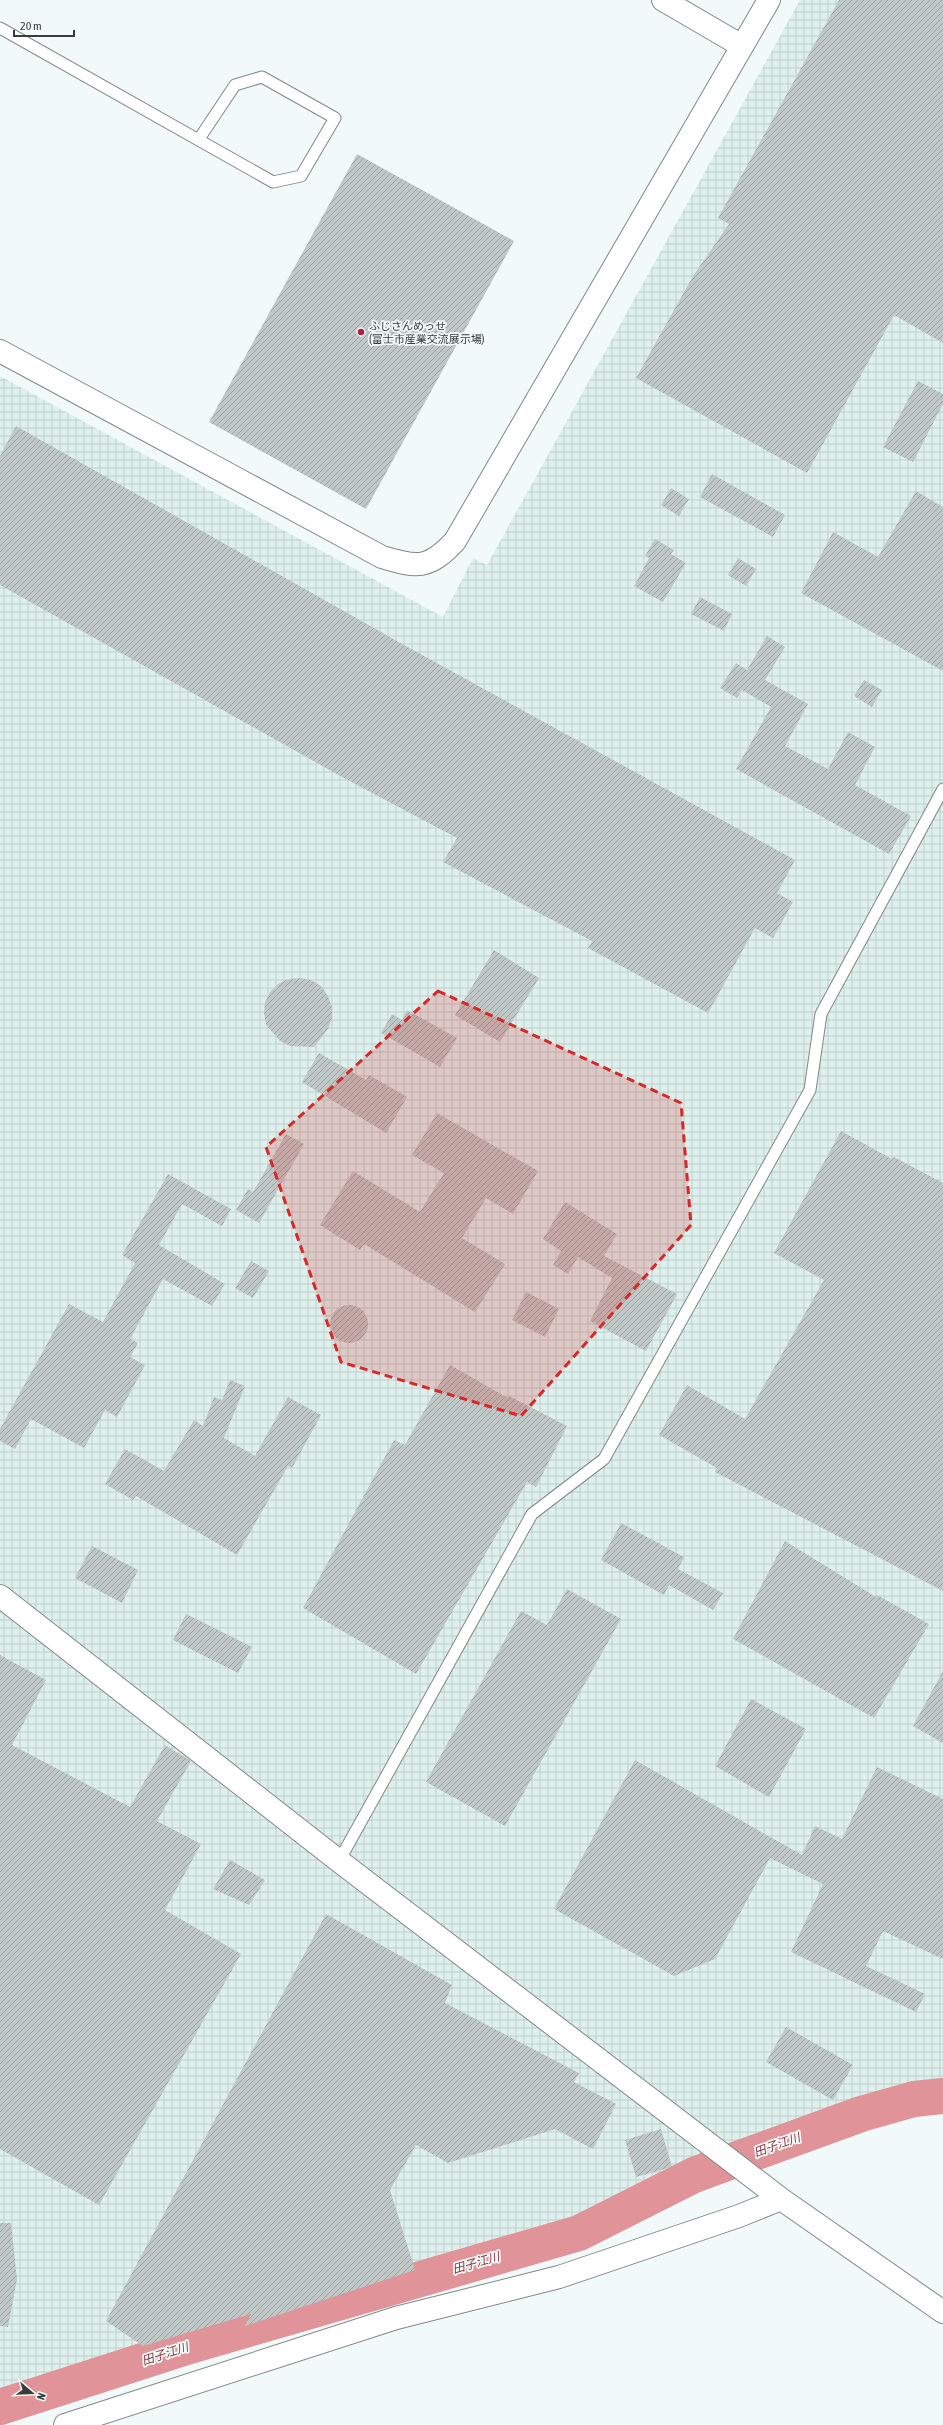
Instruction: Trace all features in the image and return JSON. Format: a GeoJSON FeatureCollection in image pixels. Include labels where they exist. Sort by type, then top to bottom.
{"type":"FeatureCollection","features":[{"type":"Feature","properties":{"kind":"street"},"geometry":{"type":"LineString","coordinates":[[663,0],[742,46]]}},
{"type":"Feature","properties":{"kind":"street"},"geometry":{"type":"LineString","coordinates":[[0,352],[382,557],[404,564],[423,564],[439,558],[456,541],[769,0]]}},
{"type":"Feature","properties":{"kind":"street"},"geometry":{"type":"LineString","coordinates":[[0,1596],[339,1861],[781,2199],[943,2312]]}},
{"type":"Feature","properties":{"kind":"street"},"geometry":{"type":"LineString","coordinates":[[65,2425],[396,2318],[559,2277],[739,2216],[781,2199]]}},
{"type":"Feature","properties":{"kind":"lane"},"geometry":{"type":"LineString","coordinates":[[0,28],[273,182],[301,176],[335,118],[262,77],[234,86],[199,140]]}},
{"type":"Feature","properties":{"kind":"lane"},"geometry":{"type":"LineString","coordinates":[[339,1861],[532,1514],[604,1459],[810,1090],[821,1014],[943,789]]}},
{"type":"Feature","properties":{"kind":"highlighted area"},"geometry":{"type":"Polygon","coordinates":[[[438,991],[681,1103],[691,1225],[521,1416],[341,1362],[266,1147],[438,991]]]}},
{"type":"Feature","properties":{"kind":"shaded area"},"geometry":{"type":"Polygon","coordinates":[[[800,0],[943,0],[943,2096],[865,2108],[727,2177],[417,2278],[0,2394],[0,376],[443,617],[473,558],[487,565],[800,0]]]}},
{"type":"Feature","properties":{"kind":"building"},"geometry":{"type":"Polygon","coordinates":[[[839,0],[943,0],[943,343],[894,315],[807,473],[636,378],[693,276],[729,224],[718,218],[839,0]]]}},
{"type":"Feature","properties":{"kind":"building","name":"ふじさんめっせ (富士市産業交流展示場)"},"geometry":{"type":"Polygon","coordinates":[[[357,154],[514,241],[366,509],[209,422],[357,154]]]}},
{"type":"Feature","properties":{"kind":"building"},"geometry":{"type":"Polygon","coordinates":[[[918,381],[943,394],[943,404],[913,462],[883,447],[918,381]]]}},
{"type":"Feature","properties":{"kind":"building"},"geometry":{"type":"Polygon","coordinates":[[[16,426],[404,645],[795,860],[777,893],[793,902],[773,938],[755,928],[708,1013],[588,948],[592,941],[443,862],[457,838],[342,777],[0,585],[0,456],[16,426]]]}},
{"type":"Feature","properties":{"kind":"building"},"geometry":{"type":"Polygon","coordinates":[[[712,474],[785,515],[773,537],[700,497],[712,474]]]}},
{"type":"Feature","properties":{"kind":"building"},"geometry":{"type":"Polygon","coordinates":[[[671,488],[689,499],[679,516],[661,505],[671,488]]]}},
{"type":"Feature","properties":{"kind":"building"},"geometry":{"type":"Polygon","coordinates":[[[916,491],[943,507],[943,671],[801,593],[833,532],[878,557],[916,491]]]}},
{"type":"Feature","properties":{"kind":"building"},"geometry":{"type":"Polygon","coordinates":[[[655,539],[674,550],[671,554],[686,563],[663,602],[634,586],[649,558],[645,556],[655,539]]]}},
{"type":"Feature","properties":{"kind":"building"},"geometry":{"type":"Polygon","coordinates":[[[738,558],[756,569],[746,586],[728,575],[738,558]]]}},
{"type":"Feature","properties":{"kind":"building"},"geometry":{"type":"Polygon","coordinates":[[[700,597],[732,614],[724,631],[691,614],[700,597]]]}},
{"type":"Feature","properties":{"kind":"building"},"geometry":{"type":"Polygon","coordinates":[[[767,636],[785,647],[765,680],[808,704],[785,746],[828,769],[848,732],[875,747],[855,785],[911,816],[889,854],[736,769],[771,707],[742,690],[737,698],[720,688],[736,663],[747,670],[767,636]]]}},
{"type":"Feature","properties":{"kind":"building"},"geometry":{"type":"Polygon","coordinates":[[[864,680],[882,690],[872,707],[854,696],[864,680]]]}},
{"type":"Feature","properties":{"kind":"building"},"geometry":{"type":"Polygon","coordinates":[[[494,950],[539,978],[500,1042],[455,1015],[494,950]]]}},
{"type":"Feature","properties":{"kind":"building"},"geometry":{"type":"Polygon","coordinates":[[[300,978],[311,980],[321,986],[328,996],[332,1007],[332,1018],[328,1029],[314,1047],[290,1046],[280,1041],[266,1025],[264,1013],[265,1002],[270,992],[278,984],[288,979],[300,978]]]}},
{"type":"Feature","properties":{"kind":"building"},"geometry":{"type":"Polygon","coordinates":[[[407,1010],[457,1038],[440,1067],[381,1033],[392,1014],[402,1020],[407,1010]]]}},
{"type":"Feature","properties":{"kind":"building"},"geometry":{"type":"Polygon","coordinates":[[[319,1053],[366,1080],[369,1075],[407,1097],[386,1133],[302,1082],[319,1053]]]}},
{"type":"Feature","properties":{"kind":"building"},"geometry":{"type":"Polygon","coordinates":[[[437,1113],[538,1171],[513,1214],[486,1198],[462,1238],[505,1264],[475,1312],[364,1244],[360,1250],[320,1225],[353,1171],[420,1212],[444,1173],[412,1155],[437,1113]]]}},
{"type":"Feature","properties":{"kind":"building"},"geometry":{"type":"Polygon","coordinates":[[[841,1131],[892,1159],[894,1157],[943,1183],[943,1591],[715,1472],[717,1468],[659,1435],[687,1385],[745,1419],[824,1280],[774,1253],[841,1131]]]}},
{"type":"Feature","properties":{"kind":"building"},"geometry":{"type":"Polygon","coordinates":[[[286,1134],[304,1144],[259,1223],[236,1210],[248,1189],[253,1192],[286,1134]]]}},
{"type":"Feature","properties":{"kind":"building"},"geometry":{"type":"Polygon","coordinates":[[[168,1174],[231,1209],[222,1226],[182,1204],[159,1245],[225,1284],[212,1306],[163,1279],[130,1339],[138,1343],[130,1357],[145,1365],[117,1417],[105,1410],[84,1448],[31,1419],[15,1449],[0,1441],[0,1429],[69,1304],[103,1322],[135,1263],[122,1255],[168,1174]]]}},
{"type":"Feature","properties":{"kind":"building"},"geometry":{"type":"Polygon","coordinates":[[[565,1202],[617,1234],[604,1256],[677,1294],[646,1351],[590,1321],[612,1278],[578,1257],[568,1274],[553,1265],[561,1251],[543,1239],[565,1202]]]}},
{"type":"Feature","properties":{"kind":"building"},"geometry":{"type":"Polygon","coordinates":[[[251,1261],[269,1271],[253,1298],[235,1288],[251,1261]]]}},
{"type":"Feature","properties":{"kind":"building"},"geometry":{"type":"Polygon","coordinates":[[[526,1292],[559,1309],[545,1337],[512,1320],[526,1292]]]}},
{"type":"Feature","properties":{"kind":"building"},"geometry":{"type":"Polygon","coordinates":[[[345,1305],[353,1305],[363,1310],[367,1317],[367,1331],[363,1338],[353,1343],[345,1343],[335,1338],[333,1335],[330,1328],[330,1320],[335,1310],[338,1308],[345,1305]]]}},
{"type":"Feature","properties":{"kind":"building"},"geometry":{"type":"Polygon","coordinates":[[[450,1365],[508,1398],[509,1396],[567,1426],[536,1487],[527,1482],[416,1674],[303,1608],[394,1440],[405,1445],[450,1365]]]}},
{"type":"Feature","properties":{"kind":"building"},"geometry":{"type":"Polygon","coordinates":[[[230,1380],[245,1386],[224,1438],[255,1456],[288,1397],[321,1415],[292,1468],[288,1466],[237,1555],[136,1496],[133,1500],[105,1484],[125,1449],[164,1471],[194,1420],[203,1426],[214,1397],[222,1400],[230,1380]]]}},
{"type":"Feature","properties":{"kind":"building"},"geometry":{"type":"Polygon","coordinates":[[[621,1523],[684,1557],[678,1569],[723,1593],[713,1610],[669,1585],[664,1595],[601,1560],[621,1523]]]}},
{"type":"Feature","properties":{"kind":"building"},"geometry":{"type":"Polygon","coordinates":[[[785,1541],[876,1597],[877,1595],[929,1624],[874,1718],[733,1639],[785,1541]]]}},
{"type":"Feature","properties":{"kind":"building"},"geometry":{"type":"Polygon","coordinates":[[[92,1546],[138,1570],[122,1603],[75,1578],[92,1546]]]}},
{"type":"Feature","properties":{"kind":"building"},"geometry":{"type":"Polygon","coordinates":[[[567,1589],[621,1619],[505,1826],[426,1782],[521,1611],[547,1625],[567,1589]]]}},
{"type":"Feature","properties":{"kind":"building"},"geometry":{"type":"Polygon","coordinates":[[[186,1614],[252,1647],[238,1673],[173,1640],[186,1614]]]}},
{"type":"Feature","properties":{"kind":"building"},"geometry":{"type":"Polygon","coordinates":[[[0,1655],[46,1680],[12,1745],[130,1807],[165,1745],[191,1761],[157,1821],[201,1844],[165,1910],[241,1954],[99,2205],[0,2149],[0,1655]]]}},
{"type":"Feature","properties":{"kind":"building"},"geometry":{"type":"Polygon","coordinates":[[[943,1671],[943,1743],[913,1726],[943,1671]]]}},
{"type":"Feature","properties":{"kind":"building"},"geometry":{"type":"Polygon","coordinates":[[[751,1699],[806,1729],[769,1797],[715,1766],[751,1699]]]}},
{"type":"Feature","properties":{"kind":"building"},"geometry":{"type":"Polygon","coordinates":[[[635,1760],[802,1855],[815,1826],[842,1839],[877,1767],[943,1799],[943,1959],[883,1931],[866,1966],[925,1994],[916,2012],[791,1952],[823,1884],[770,1858],[715,1959],[674,1976],[554,1909],[635,1760]]]}},
{"type":"Feature","properties":{"kind":"building"},"geometry":{"type":"Polygon","coordinates":[[[230,1860],[265,1880],[249,1905],[213,1889],[230,1860]]]}},
{"type":"Feature","properties":{"kind":"building"},"geometry":{"type":"Polygon","coordinates":[[[326,1914],[452,1985],[445,2003],[579,2073],[574,2082],[616,2104],[593,2149],[555,2129],[448,2163],[416,2145],[390,2190],[415,2270],[245,2326],[251,2314],[143,2346],[106,2321],[326,1914]]]}},
{"type":"Feature","properties":{"kind":"building"},"geometry":{"type":"Polygon","coordinates":[[[786,2027],[853,2065],[833,2100],[766,2062],[786,2027]]]}},
{"type":"Feature","properties":{"kind":"building"},"geometry":{"type":"Polygon","coordinates":[[[661,2129],[672,2167],[636,2177],[625,2140],[661,2129]]]}},
{"type":"Feature","properties":{"kind":"building"},"geometry":{"type":"Polygon","coordinates":[[[0,2223],[11,2223],[17,2279],[8,2327],[0,2326],[0,2223]]]}},
{"type":"Feature","properties":{"kind":"waterway","name":"田子江川"},"geometry":{"type":"LineString","coordinates":[[0,2407],[183,2348],[579,2233],[694,2175],[861,2114],[914,2099],[943,2096]]}},
{"type":"Feature","properties":{"kind":"place","name":"ふじさんめっせ (富士市産業交流展示場)"},"geometry":{"type":"Point","coordinates":[361,332]}}]}
